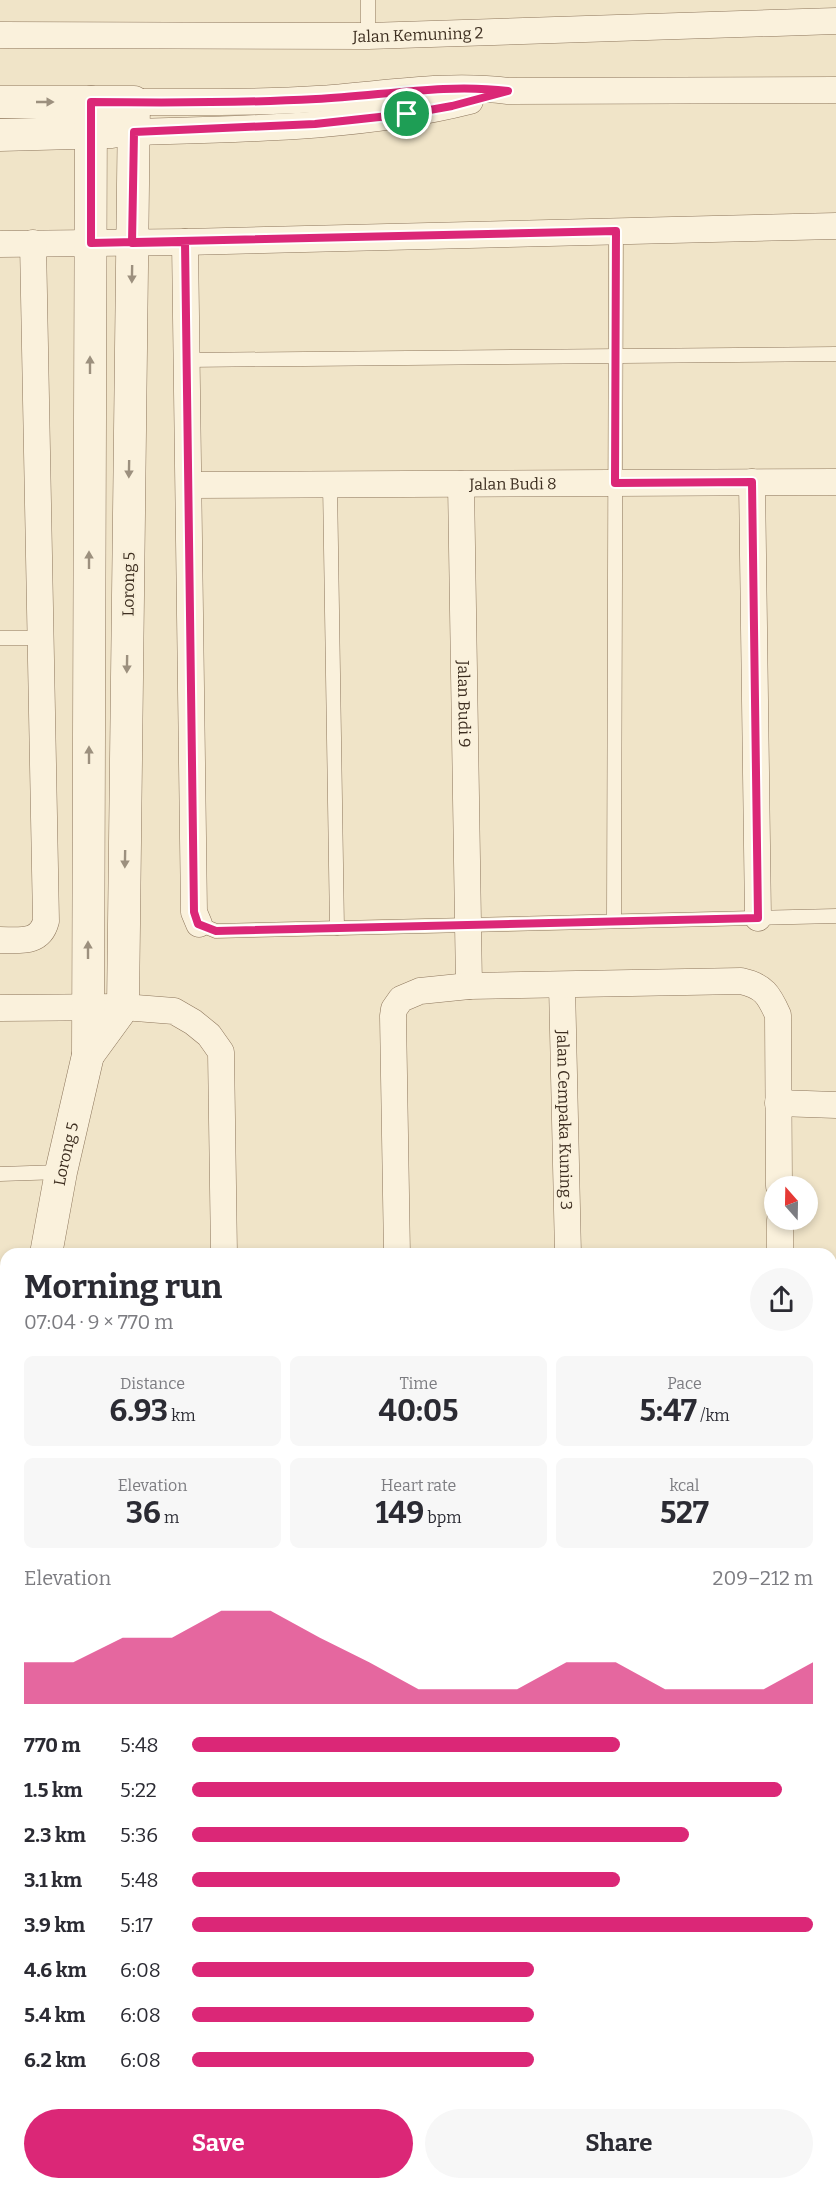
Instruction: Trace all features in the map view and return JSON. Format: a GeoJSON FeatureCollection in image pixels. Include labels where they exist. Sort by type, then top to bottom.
{"type":"FeatureCollection","features":[{"type":"Feature","properties":{"kind":"street","name":"Jalan Kemuning 2"},"geometry":{"type":"LineString","coordinates":[[0,35],[368,36],[836,21]]}},
{"type":"Feature","properties":{"kind":"street"},"geometry":{"type":"LineString","coordinates":[[0,102],[91,117],[315,124],[452,106],[508,91],[836,90]]}},
{"type":"Feature","properties":{"kind":"street"},"geometry":{"type":"LineString","coordinates":[[0,135],[91,117]]}},
{"type":"Feature","properties":{"kind":"street","name":"Lorong 5"},"geometry":{"type":"LineString","coordinates":[[47,1248],[88,1055],[91,117]]}},
{"type":"Feature","properties":{"kind":"street","name":"Lorong 5"},"geometry":{"type":"LineString","coordinates":[[88,1055],[123,1007],[134,117]]}},
{"type":"Feature","properties":{"kind":"street"},"geometry":{"type":"LineString","coordinates":[[0,244],[185,242],[836,226]]}},
{"type":"Feature","properties":{"kind":"street"},"geometry":{"type":"LineString","coordinates":[[185,242],[194,912],[198,924]]}},
{"type":"Feature","properties":{"kind":"street"},"geometry":{"type":"LineString","coordinates":[[0,940],[34,938],[40,934],[46,921],[33,243]]}},
{"type":"Feature","properties":{"kind":"street"},"geometry":{"type":"LineString","coordinates":[[752,482],[758,918]]}},
{"type":"Feature","properties":{"kind":"street","name":"Jalan Budi 8"},"geometry":{"type":"LineString","coordinates":[[189,485],[836,482]]}},
{"type":"Feature","properties":{"kind":"street","name":"Jalan Budi 9"},"geometry":{"type":"LineString","coordinates":[[461,484],[469,986]]}},
{"type":"Feature","properties":{"kind":"street"},"geometry":{"type":"LineString","coordinates":[[397,1248],[394,1009],[401,999],[420,991],[469,986],[741,981],[755,984],[771,999],[777,1015],[779,1176]]}},
{"type":"Feature","properties":{"kind":"street","name":"Jalan Cempaka Kuning 3"},"geometry":{"type":"LineString","coordinates":[[562,985],[568,1248]]}},
{"type":"Feature","properties":{"kind":"street"},"geometry":{"type":"LineString","coordinates":[[0,1008],[123,1007],[174,1011],[209,1035],[221,1053],[224,1248]]}},
{"type":"Feature","properties":{"kind":"street"},"geometry":{"type":"LineString","coordinates":[[778,1103],[836,1105]]}},
{"type":"Feature","properties":{"kind":"street"},"geometry":{"type":"LineString","coordinates":[[780,1230],[780,1248]]}},
{"type":"Feature","properties":{"kind":"lane"},"geometry":{"type":"LineString","coordinates":[[368,0],[368,36]]}},
{"type":"Feature","properties":{"kind":"lane"},"geometry":{"type":"LineString","coordinates":[[614,921],[616,231]]}},
{"type":"Feature","properties":{"kind":"lane"},"geometry":{"type":"LineString","coordinates":[[187,360],[836,354]]}},
{"type":"Feature","properties":{"kind":"lane"},"geometry":{"type":"LineString","coordinates":[[330,484],[337,928]]}},
{"type":"Feature","properties":{"kind":"lane"},"geometry":{"type":"LineString","coordinates":[[0,638],[40,638]]}},
{"type":"Feature","properties":{"kind":"lane"},"geometry":{"type":"LineString","coordinates":[[198,924],[216,931],[836,916]]}},
{"type":"Feature","properties":{"kind":"lane"},"geometry":{"type":"LineString","coordinates":[[0,1174],[62,1172]]}},
{"type":"Feature","properties":{"kind":"route"},"geometry":{"type":"LineString","coordinates":[[407,114],[315,124],[134,132],[132,243],[185,242],[194,912],[198,924],[216,931],[758,918],[752,482],[615,483],[616,231],[185,242],[91,243],[91,102],[316,99],[422,91],[490,89],[508,91],[452,106],[407,114]]}}]}
